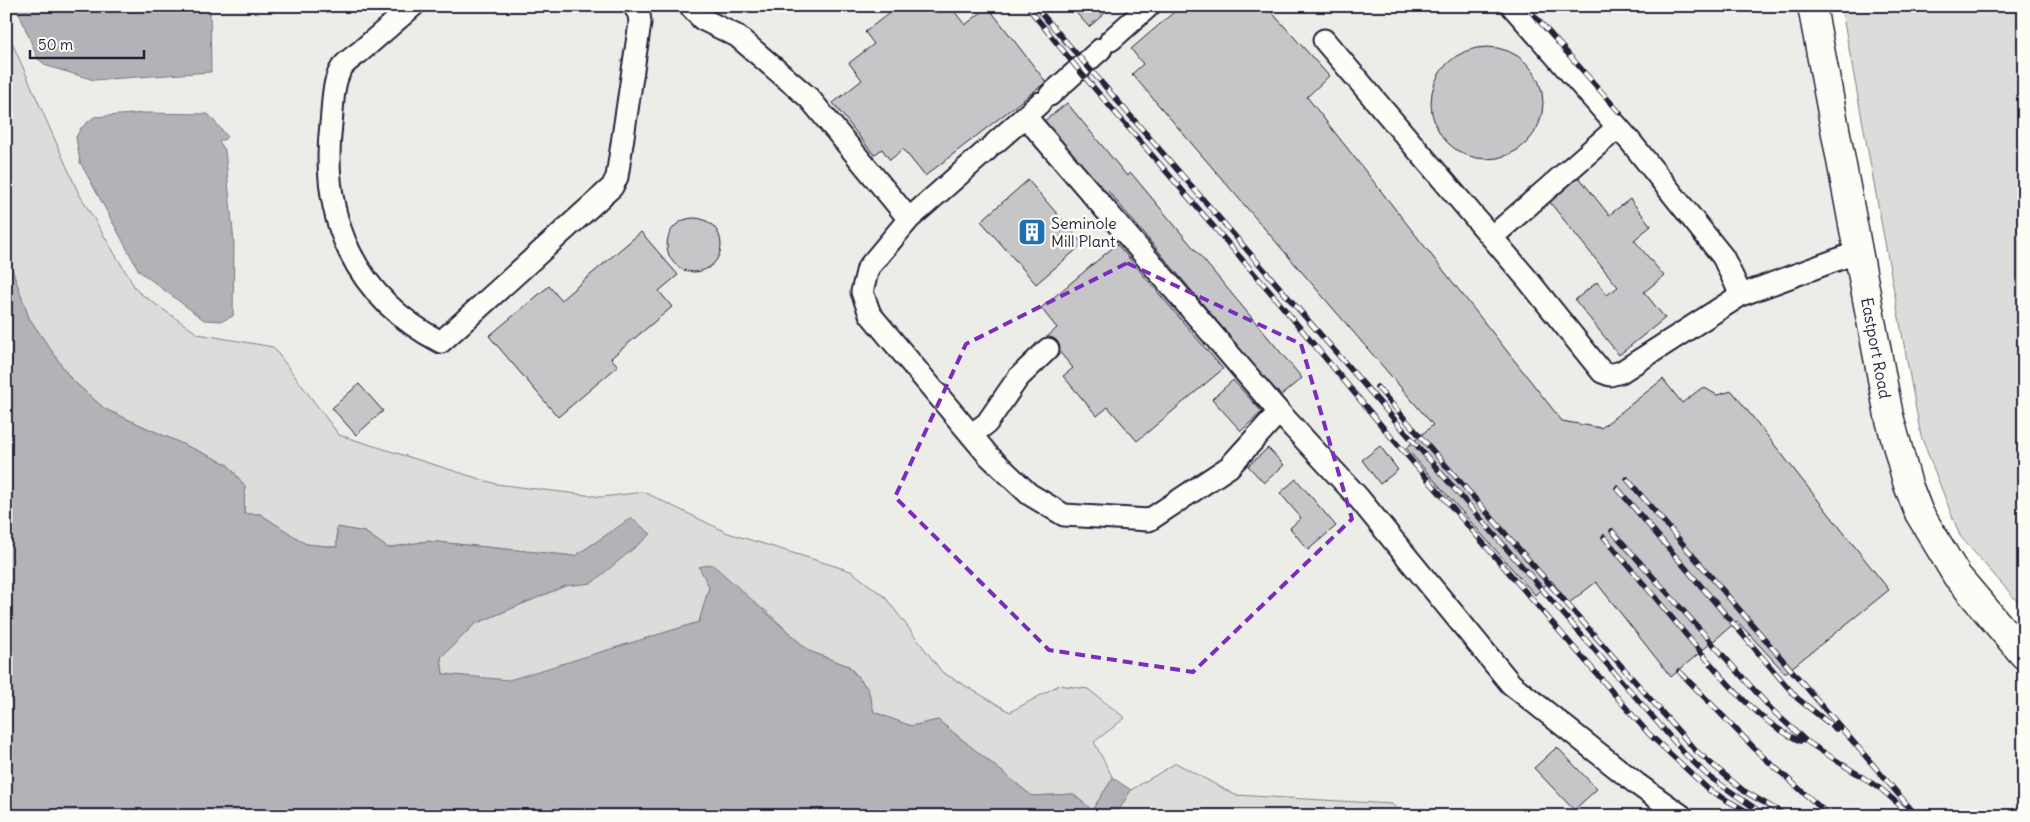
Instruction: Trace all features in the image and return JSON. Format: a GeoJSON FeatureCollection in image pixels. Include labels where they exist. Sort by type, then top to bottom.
{"type":"FeatureCollection","features":[{"type":"Feature","properties":{"kind":"main road","name":"Eastport Road"},"geometry":{"type":"LineString","coordinates":[[1812,6],[1893,434],[1908,485],[1919,513],[1957,576],[2024,655]]}},
{"type":"Feature","properties":{"kind":"lane"},"geometry":{"type":"LineString","coordinates":[[413,6],[342,68],[335,87],[327,157],[330,189],[340,231],[374,292],[394,313],[420,331],[441,342],[612,188],[617,177],[640,23],[639,14],[634,6]]}},
{"type":"Feature","properties":{"kind":"lane"},"geometry":{"type":"LineString","coordinates":[[690,6],[702,19],[737,36],[809,98],[909,219]]}},
{"type":"Feature","properties":{"kind":"lane"},"geometry":{"type":"LineString","coordinates":[[1149,6],[909,219],[868,268],[862,292],[870,314],[988,455],[1029,494],[1064,515],[1149,520],[1229,466],[1279,412]]}},
{"type":"Feature","properties":{"kind":"lane"},"geometry":{"type":"LineString","coordinates":[[1512,6],[1618,127],[1723,257],[1740,295]]}},
{"type":"Feature","properties":{"kind":"lane"},"geometry":{"type":"LineString","coordinates":[[1324,40],[1492,237],[1602,372],[1610,375],[1620,372],[1740,295],[1858,252]]}},
{"type":"Feature","properties":{"kind":"lane"},"geometry":{"type":"LineString","coordinates":[[1038,105],[1279,412],[1357,496],[1511,684],[1637,784],[1682,816]]}},
{"type":"Feature","properties":{"kind":"lane"},"geometry":{"type":"LineString","coordinates":[[1492,237],[1618,127]]}},
{"type":"Feature","properties":{"kind":"lane"},"geometry":{"type":"LineString","coordinates":[[971,435],[987,423],[1018,378],[1048,349]]}},
{"type":"Feature","properties":{"kind":"highlighted area"},"geometry":{"type":"Polygon","coordinates":[[[1127,263],[1301,344],[1352,519],[1193,672],[1049,650],[895,497],[966,344],[1127,263]]]}},
{"type":"Feature","properties":{"kind":"shaded area"},"geometry":{"type":"Polygon","coordinates":[[[6,6],[1804,6],[1886,442],[2024,667],[2024,816],[1403,816],[1392,804],[1235,795],[1176,763],[1131,790],[1113,778],[1094,742],[1125,718],[1059,685],[1010,712],[942,672],[885,597],[851,571],[728,533],[644,492],[602,497],[496,484],[338,435],[273,347],[198,334],[137,291],[78,192],[6,29],[6,6]]]}},
{"type":"Feature","properties":{"kind":"shaded area"},"geometry":{"type":"Polygon","coordinates":[[[16,6],[210,6],[211,72],[94,80],[47,66],[38,59],[16,6]]]}},
{"type":"Feature","properties":{"kind":"shaded area"},"geometry":{"type":"Polygon","coordinates":[[[1841,6],[2024,6],[2024,609],[1960,536],[1921,436],[1841,6]]]}},
{"type":"Feature","properties":{"kind":"shaded area"},"geometry":{"type":"Polygon","coordinates":[[[6,29],[78,192],[137,291],[198,334],[273,347],[339,435],[496,484],[602,497],[644,492],[728,533],[851,571],[885,597],[942,672],[1010,712],[1059,685],[1088,689],[1125,718],[1094,742],[1113,778],[1092,810],[1073,794],[1032,796],[938,720],[911,726],[874,712],[868,689],[849,666],[809,651],[765,610],[709,587],[699,622],[509,681],[443,674],[441,657],[475,624],[565,586],[592,582],[631,519],[575,556],[427,541],[388,548],[365,532],[337,527],[337,547],[306,544],[260,514],[244,514],[245,486],[227,464],[105,409],[71,379],[29,318],[6,252],[6,29]]]}},
{"type":"Feature","properties":{"kind":"shaded area"},"geometry":{"type":"Polygon","coordinates":[[[145,113],[208,114],[227,136],[219,141],[225,150],[234,243],[233,316],[222,321],[204,320],[139,271],[80,162],[76,137],[81,128],[94,117],[145,113]]]}},
{"type":"Feature","properties":{"kind":"shaded area"},"geometry":{"type":"Polygon","coordinates":[[[6,252],[29,318],[71,379],[105,409],[227,464],[245,486],[244,514],[260,514],[306,544],[337,547],[337,527],[365,532],[388,548],[427,541],[575,556],[631,518],[651,534],[592,583],[565,586],[475,624],[441,657],[443,674],[509,680],[699,622],[709,587],[699,567],[712,564],[809,651],[848,666],[868,689],[874,712],[911,726],[938,720],[1032,796],[1073,794],[1092,810],[1113,778],[1131,790],[1115,816],[6,816],[6,252]]]}},
{"type":"Feature","properties":{"kind":"shaded area"},"geometry":{"type":"Polygon","coordinates":[[[1176,763],[1235,795],[1392,804],[1403,816],[1115,816],[1131,790],[1176,763]]]}},
{"type":"Feature","properties":{"kind":"building"},"geometry":{"type":"Polygon","coordinates":[[[898,6],[950,6],[965,25],[988,7],[1046,82],[925,176],[903,149],[890,160],[882,149],[874,155],[833,103],[862,80],[849,63],[874,44],[865,32],[898,6]]]}},
{"type":"Feature","properties":{"kind":"building"},"geometry":{"type":"Polygon","coordinates":[[[1070,6],[1113,6],[1089,27],[1070,6]]]}},
{"type":"Feature","properties":{"kind":"building"},"geometry":{"type":"Polygon","coordinates":[[[1181,6],[1266,6],[1329,76],[1307,97],[1562,421],[1601,428],[1663,379],[1682,403],[1703,387],[1717,395],[1732,391],[1889,590],[1785,673],[1737,621],[1671,677],[1596,582],[1569,603],[1551,580],[1535,595],[1406,448],[1433,425],[1132,74],[1143,64],[1131,49],[1181,6]]]}},
{"type":"Feature","properties":{"kind":"building"},"geometry":{"type":"Polygon","coordinates":[[[1487,47],[1508,51],[1527,63],[1539,82],[1543,103],[1539,124],[1527,143],[1508,155],[1487,159],[1466,155],[1447,143],[1435,124],[1431,103],[1435,82],[1447,63],[1466,51],[1487,47]]]}},
{"type":"Feature","properties":{"kind":"building"},"geometry":{"type":"Polygon","coordinates":[[[1067,103],[1127,176],[1131,173],[1302,378],[1280,396],[1108,191],[1103,195],[1043,122],[1067,103]]]}},
{"type":"Feature","properties":{"kind":"building"},"geometry":{"type":"Polygon","coordinates":[[[1578,176],[1609,215],[1630,199],[1651,226],[1634,240],[1664,276],[1644,292],[1665,318],[1619,355],[1575,300],[1597,282],[1607,295],[1618,287],[1548,200],[1578,176]]]}},
{"type":"Feature","properties":{"kind":"building","name":"Seminole Mill Plant"},"geometry":{"type":"Polygon","coordinates":[[[1028,180],[1083,244],[1036,284],[981,221],[1028,180]]]}},
{"type":"Feature","properties":{"kind":"building"},"geometry":{"type":"Polygon","coordinates":[[[694,218],[704,220],[713,226],[719,235],[721,245],[719,255],[713,264],[704,270],[694,272],[684,270],[675,264],[669,255],[667,245],[669,235],[675,226],[684,220],[694,218]]]}},
{"type":"Feature","properties":{"kind":"building"},"geometry":{"type":"Polygon","coordinates":[[[641,232],[678,275],[659,291],[672,307],[611,358],[618,366],[558,417],[489,336],[549,286],[561,300],[641,232]]]}},
{"type":"Feature","properties":{"kind":"building"},"geometry":{"type":"Polygon","coordinates":[[[1117,244],[1223,369],[1137,441],[1108,407],[1097,416],[1063,376],[1073,368],[1047,337],[1057,328],[1041,308],[1117,244]]]}},
{"type":"Feature","properties":{"kind":"building"},"geometry":{"type":"Polygon","coordinates":[[[1233,380],[1262,412],[1241,431],[1212,399],[1233,380]]]}},
{"type":"Feature","properties":{"kind":"building"},"geometry":{"type":"Polygon","coordinates":[[[359,384],[383,411],[356,435],[332,408],[359,384]]]}},
{"type":"Feature","properties":{"kind":"building"},"geometry":{"type":"Polygon","coordinates":[[[1380,446],[1398,470],[1380,484],[1362,460],[1380,446]]]}},
{"type":"Feature","properties":{"kind":"building"},"geometry":{"type":"Polygon","coordinates":[[[1268,448],[1284,465],[1264,483],[1248,466],[1268,448]]]}},
{"type":"Feature","properties":{"kind":"building"},"geometry":{"type":"Polygon","coordinates":[[[1296,479],[1336,526],[1308,550],[1290,528],[1301,518],[1280,493],[1296,479]]]}},
{"type":"Feature","properties":{"kind":"building"},"geometry":{"type":"Polygon","coordinates":[[[1557,747],[1597,789],[1574,810],[1534,768],[1557,747]]]}},
{"type":"Feature","properties":{"kind":"railway"},"geometry":{"type":"LineString","coordinates":[[1035,6],[1685,754],[1707,775],[1766,816]]}},
{"type":"Feature","properties":{"kind":"railway"},"geometry":{"type":"LineString","coordinates":[[1526,6],[1620,113]]}},
{"type":"Feature","properties":{"kind":"railway"},"geometry":{"type":"LineString","coordinates":[[1030,10],[1082,74],[1271,293],[1391,437],[1649,734],[1709,790],[1753,815]]}},
{"type":"Feature","properties":{"kind":"railway"},"geometry":{"type":"LineString","coordinates":[[1377,387],[1695,750],[1744,791],[1787,816]]}},
{"type":"Feature","properties":{"kind":"railway"},"geometry":{"type":"LineString","coordinates":[[1627,479],[1917,816]]}},
{"type":"Feature","properties":{"kind":"railway"},"geometry":{"type":"LineString","coordinates":[[1617,488],[1797,698],[1836,729]]}},
{"type":"Feature","properties":{"kind":"railway"},"geometry":{"type":"LineString","coordinates":[[1612,531],[1772,710],[1806,741],[1881,789],[1904,809]]}},
{"type":"Feature","properties":{"kind":"railway"},"geometry":{"type":"LineString","coordinates":[[1604,537],[1739,695],[1768,721],[1800,741]]}},
{"type":"Feature","properties":{"kind":"railway"},"geometry":{"type":"LineString","coordinates":[[1679,671],[1760,754],[1830,816]]}},
{"type":"Feature","properties":{"kind":"place","name":"Seminole Mill Plant"},"geometry":{"type":"Point","coordinates":[1032,232]}}]}
